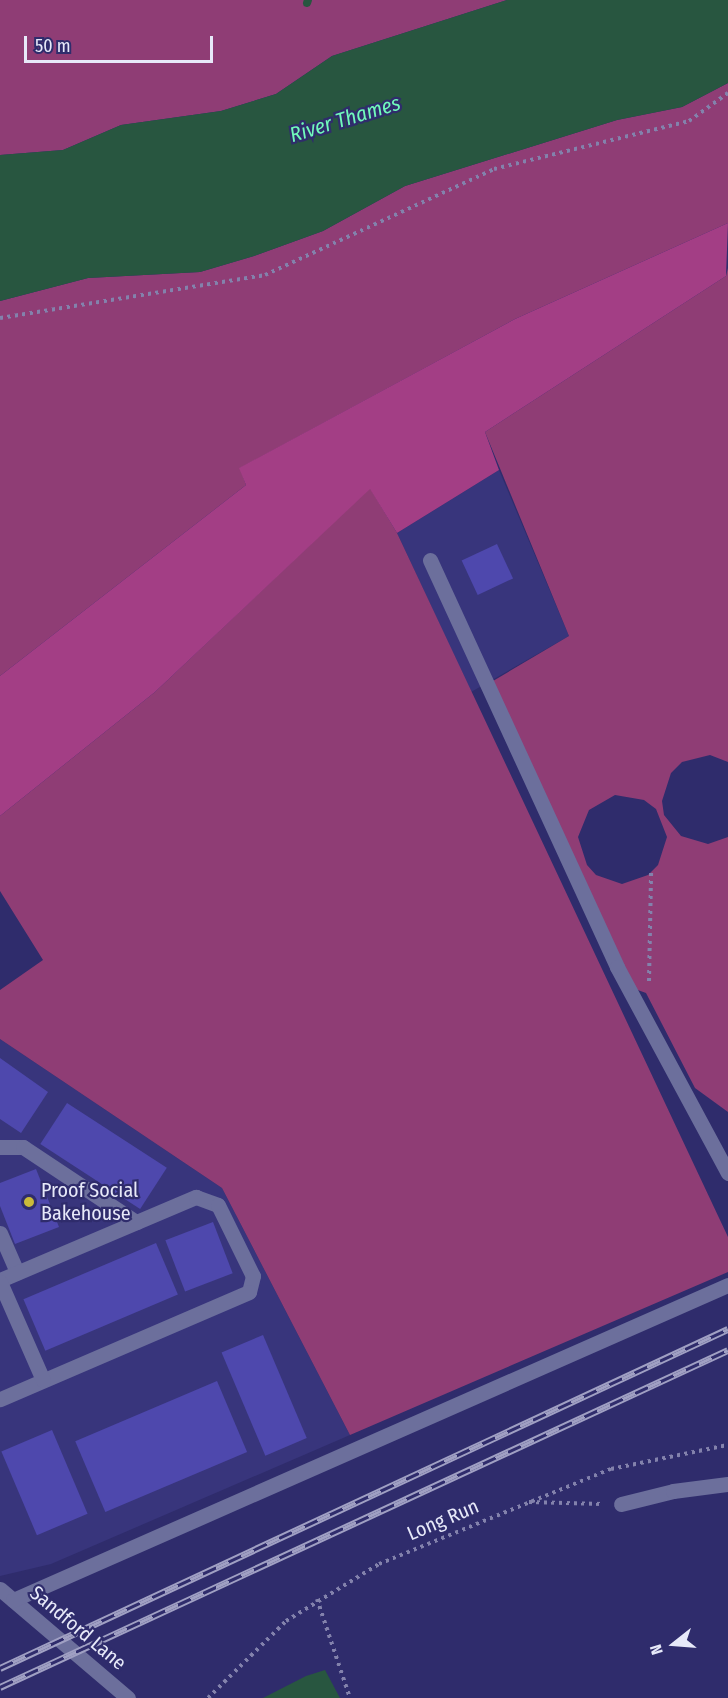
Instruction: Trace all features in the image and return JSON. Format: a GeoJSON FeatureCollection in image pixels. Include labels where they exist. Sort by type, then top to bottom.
{"type":"FeatureCollection","features":[{"type":"Feature","properties":{"kind":"street"},"geometry":{"type":"LineString","coordinates":[[430,560],[612,957],[728,1173]]}},
{"type":"Feature","properties":{"kind":"street"},"geometry":{"type":"LineString","coordinates":[[0,1147],[23,1147],[136,1222]]}},
{"type":"Feature","properties":{"kind":"street"},"geometry":{"type":"LineString","coordinates":[[0,1399],[249,1292],[253,1276],[218,1205],[196,1197],[0,1281],[43,1380]]}},
{"type":"Feature","properties":{"kind":"street"},"geometry":{"type":"LineString","coordinates":[[0,1233],[17,1272]]}},
{"type":"Feature","properties":{"kind":"street"},"geometry":{"type":"LineString","coordinates":[[13,1600],[728,1285]]}},
{"type":"Feature","properties":{"kind":"street"},"geometry":{"type":"LineString","coordinates":[[621,1504],[673,1491],[728,1484]]}},
{"type":"Feature","properties":{"kind":"street","name":"Sandford Lane"},"geometry":{"type":"LineString","coordinates":[[0,1589],[128,1698]]}},
{"type":"Feature","properties":{"kind":"path"},"geometry":{"type":"LineString","coordinates":[[0,318],[265,275],[494,169],[688,121],[728,93]]}},
{"type":"Feature","properties":{"kind":"path"},"geometry":{"type":"LineString","coordinates":[[648,988],[651,872]]}},
{"type":"Feature","properties":{"kind":"path","name":"Long Run"},"geometry":{"type":"LineString","coordinates":[[208,1698],[286,1621],[317,1599],[379,1564],[525,1502],[611,1469],[728,1445]]}},
{"type":"Feature","properties":{"kind":"path"},"geometry":{"type":"LineString","coordinates":[[525,1502],[566,1506],[621,1504]]}},
{"type":"Feature","properties":{"kind":"path"},"geometry":{"type":"LineString","coordinates":[[317,1599],[350,1698]]}},
{"type":"Feature","properties":{"kind":"shaded area"},"geometry":{"type":"Polygon","coordinates":[[[0,0],[507,0],[332,56],[276,94],[221,111],[121,125],[63,150],[0,155],[0,0]]]}},
{"type":"Feature","properties":{"kind":"shaded area"},"geometry":{"type":"Polygon","coordinates":[[[728,83],[728,223],[515,319],[240,468],[246,485],[0,676],[0,301],[88,278],[200,272],[254,256],[323,231],[405,186],[617,120],[682,107],[728,83]]]}},
{"type":"Feature","properties":{"kind":"shaded area"},"geometry":{"type":"Polygon","coordinates":[[[728,223],[726,276],[485,432],[499,470],[397,533],[370,489],[155,692],[0,816],[0,676],[246,485],[239,468],[515,319],[728,223]]]}},
{"type":"Feature","properties":{"kind":"shaded area"},"geometry":{"type":"Polygon","coordinates":[[[728,268],[728,762],[710,755],[682,762],[671,773],[662,801],[664,815],[681,836],[708,844],[728,837],[728,1112],[695,1088],[646,993],[635,989],[493,681],[569,636],[485,432],[726,276],[728,268]],[[615,795],[589,810],[578,837],[587,865],[596,875],[622,884],[648,875],[658,865],[667,837],[656,809],[644,800],[615,795]]]}},
{"type":"Feature","properties":{"kind":"shaded area"},"geometry":{"type":"Polygon","coordinates":[[[499,470],[569,636],[471,692],[397,533],[499,470]]]}},
{"type":"Feature","properties":{"kind":"shaded area"},"geometry":{"type":"Polygon","coordinates":[[[370,488],[397,533],[728,1237],[728,1272],[350,1435],[222,1188],[0,1039],[0,990],[43,960],[0,891],[0,816],[155,692],[370,488]]]}},
{"type":"Feature","properties":{"kind":"shaded area"},"geometry":{"type":"Polygon","coordinates":[[[0,1039],[222,1188],[350,1435],[51,1564],[0,1576],[0,1039]]]}},
{"type":"Feature","properties":{"kind":"water","name":"River Thames"},"geometry":{"type":"Polygon","coordinates":[[[507,0],[728,0],[728,83],[682,107],[617,120],[405,186],[323,231],[254,256],[200,272],[88,278],[0,301],[0,155],[63,150],[121,125],[221,111],[276,94],[332,56],[507,0]]]}},
{"type":"Feature","properties":{"kind":"water"},"geometry":{"type":"Polygon","coordinates":[[[325,1670],[340,1698],[263,1698],[306,1676],[325,1670]]]}},
{"type":"Feature","properties":{"kind":"building"},"geometry":{"type":"Polygon","coordinates":[[[497,544],[513,578],[478,595],[462,560],[497,544]]]}},
{"type":"Feature","properties":{"kind":"building"},"geometry":{"type":"Polygon","coordinates":[[[0,1058],[48,1092],[21,1133],[0,1119],[0,1058]]]}},
{"type":"Feature","properties":{"kind":"building"},"geometry":{"type":"Polygon","coordinates":[[[67,1103],[167,1168],[140,1209],[40,1144],[67,1103]]]}},
{"type":"Feature","properties":{"kind":"building"},"geometry":{"type":"Polygon","coordinates":[[[36,1169],[59,1227],[15,1244],[0,1206],[0,1183],[36,1169]]]}},
{"type":"Feature","properties":{"kind":"building"},"geometry":{"type":"Polygon","coordinates":[[[213,1222],[233,1273],[185,1292],[165,1240],[213,1222]]]}},
{"type":"Feature","properties":{"kind":"building"},"geometry":{"type":"Polygon","coordinates":[[[156,1243],[178,1295],[45,1351],[23,1299],[156,1243]]]}},
{"type":"Feature","properties":{"kind":"building"},"geometry":{"type":"Polygon","coordinates":[[[263,1335],[307,1438],[265,1456],[222,1353],[263,1335]]]}},
{"type":"Feature","properties":{"kind":"building"},"geometry":{"type":"Polygon","coordinates":[[[217,1381],[247,1452],[105,1512],[75,1441],[217,1381]]]}},
{"type":"Feature","properties":{"kind":"building"},"geometry":{"type":"Polygon","coordinates":[[[52,1430],[88,1514],[37,1535],[1,1451],[52,1430]]]}},
{"type":"Feature","properties":{"kind":"railway"},"geometry":{"type":"LineString","coordinates":[[0,1668],[728,1329]]}},
{"type":"Feature","properties":{"kind":"railway"},"geometry":{"type":"LineString","coordinates":[[0,1687],[728,1350]]}},
{"type":"Feature","properties":{"kind":"place","name":"Proof Social Bakehouse"},"geometry":{"type":"Point","coordinates":[29,1202]}}]}
